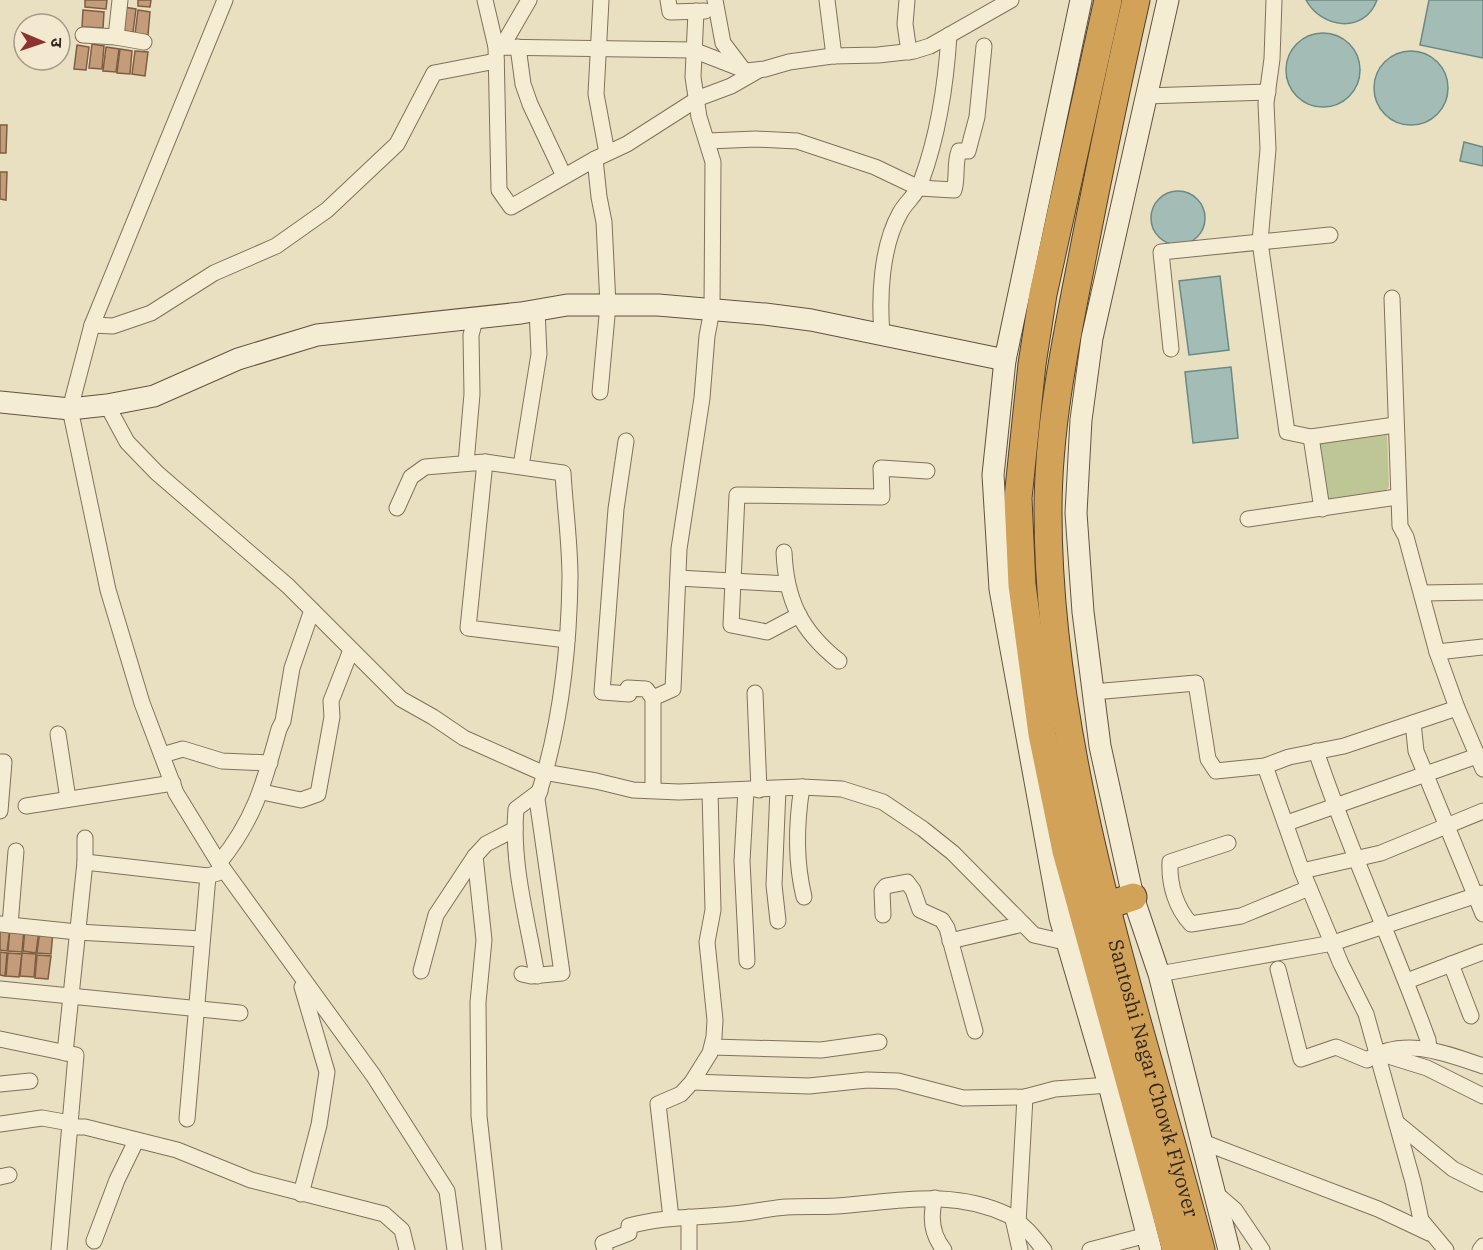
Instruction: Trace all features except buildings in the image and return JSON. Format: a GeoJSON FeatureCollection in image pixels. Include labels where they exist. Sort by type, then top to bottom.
{"type":"FeatureCollection","features":[{"type":"Feature","properties":{"kind":"highway","name":"Santoshi Nagar Chowk Flyover"},"geometry":{"type":"LineString","coordinates":[[1108,0],[1043,294],[1030,383],[1018,498],[1022,585],[1042,735],[1066,851],[1079,939],[1176,1250]]}},
{"type":"Feature","properties":{"kind":"highway","name":"Santoshi Nagar Chowk Flyover"},"geometry":{"type":"LineString","coordinates":[[1136,0],[1059,370],[1048,511],[1054,616],[1068,729],[1087,823],[1121,901],[1201,1250]]}},
{"type":"Feature","properties":{"kind":"street"},"geometry":{"type":"LineString","coordinates":[[116,37],[120,0]]}},
{"type":"Feature","properties":{"kind":"street"},"geometry":{"type":"LineString","coordinates":[[225,0],[92,325],[70,409],[108,590],[142,703],[173,783],[222,867],[296,971],[374,1074],[447,1191],[455,1250]]}},
{"type":"Feature","properties":{"kind":"street"},"geometry":{"type":"LineString","coordinates":[[485,0],[504,51],[523,84],[564,176]]}},
{"type":"Feature","properties":{"kind":"street"},"geometry":{"type":"LineString","coordinates":[[529,0],[507,38],[504,51],[499,190],[511,207],[564,176],[627,144],[696,100],[731,86],[759,70],[789,62],[834,56],[909,52],[930,46],[1011,0]]}},
{"type":"Feature","properties":{"kind":"street"},"geometry":{"type":"LineString","coordinates":[[600,0],[596,94],[601,156],[598,197],[604,222],[608,306],[600,392]]}},
{"type":"Feature","properties":{"kind":"street"},"geometry":{"type":"LineString","coordinates":[[668,0],[670,12],[696,11],[716,5],[723,43],[742,69]]}},
{"type":"Feature","properties":{"kind":"street"},"geometry":{"type":"LineString","coordinates":[[827,0],[834,56]]}},
{"type":"Feature","properties":{"kind":"street"},"geometry":{"type":"LineString","coordinates":[[907,0],[905,24],[909,52]]}},
{"type":"Feature","properties":{"kind":"street"},"geometry":{"type":"LineString","coordinates":[[1082,0],[1005,360],[993,475],[1000,589],[1058,907],[1079,939],[1109,1084],[1149,1242],[1090,1250]]}},
{"type":"Feature","properties":{"kind":"street"},"geometry":{"type":"LineString","coordinates":[[1168,0],[1092,338],[1081,420],[1076,513],[1083,612],[1121,901],[1159,975],[1229,1250]]}},
{"type":"Feature","properties":{"kind":"street"},"geometry":{"type":"LineString","coordinates":[[1274,0],[1272,59],[1268,92],[1268,149],[1260,242],[1287,432],[1311,437],[1395,425]]}},
{"type":"Feature","properties":{"kind":"street"},"geometry":{"type":"LineString","coordinates":[[653,698],[673,689],[678,578],[685,506],[702,398],[707,336],[712,310],[713,162],[696,100],[693,69],[696,51],[696,11]]}},
{"type":"Feature","properties":{"kind":"street"},"geometry":{"type":"LineString","coordinates":[[83,35],[144,42]]}},
{"type":"Feature","properties":{"kind":"street"},"geometry":{"type":"LineString","coordinates":[[882,334],[882,295],[889,248],[901,212],[917,195],[919,188],[941,109],[949,35]]}},
{"type":"Feature","properties":{"kind":"street"},"geometry":{"type":"LineString","coordinates":[[708,141],[756,139],[797,141],[875,167],[919,188],[954,190],[958,178],[956,159],[959,152],[968,151],[977,117],[984,46]]}},
{"type":"Feature","properties":{"kind":"street"},"geometry":{"type":"LineString","coordinates":[[92,325],[113,326],[151,313],[214,273],[276,246],[327,210],[397,144],[434,73],[504,51],[598,49],[696,51],[742,69],[759,70]]}},
{"type":"Feature","properties":{"kind":"street"},"geometry":{"type":"LineString","coordinates":[[1146,96],[1268,92]]}},
{"type":"Feature","properties":{"kind":"street"},"geometry":{"type":"LineString","coordinates":[[1171,349],[1161,252],[1330,235]]}},
{"type":"Feature","properties":{"kind":"street"},"geometry":{"type":"LineString","coordinates":[[1287,823],[1425,775],[1480,763],[1437,652],[1406,537],[1400,526],[1397,497],[1392,298]]}},
{"type":"Feature","properties":{"kind":"street"},"geometry":{"type":"LineString","coordinates":[[0,402],[70,409],[107,405],[154,396],[238,359],[317,335],[567,305],[658,305],[812,320],[1005,360]]}},
{"type":"Feature","properties":{"kind":"street"},"geometry":{"type":"LineString","coordinates":[[521,466],[539,354],[537,310]]}},
{"type":"Feature","properties":{"kind":"street"},"geometry":{"type":"LineString","coordinates":[[466,463],[471,394],[471,335],[476,317]]}},
{"type":"Feature","properties":{"kind":"street"},"geometry":{"type":"LineString","coordinates":[[107,405],[127,442],[157,473],[288,586],[401,699],[464,738],[538,771],[633,790],[710,791],[802,787],[842,789],[883,802],[953,853],[1034,935],[1079,939]]}},
{"type":"Feature","properties":{"kind":"street"},"geometry":{"type":"LineString","coordinates":[[1311,437],[1322,508]]}},
{"type":"Feature","properties":{"kind":"street"},"geometry":{"type":"LineString","coordinates":[[626,441],[616,509],[602,692],[629,694],[628,688],[646,689],[653,698],[653,790]]}},
{"type":"Feature","properties":{"kind":"street"},"geometry":{"type":"LineString","coordinates":[[485,462],[468,628],[567,640]]}},
{"type":"Feature","properties":{"kind":"street"},"geometry":{"type":"LineString","coordinates":[[397,508],[411,477],[425,467],[485,462],[563,473],[570,576],[567,640],[564,676],[547,772],[540,791],[537,799],[562,973],[529,975],[515,829],[516,809],[540,791]]}},
{"type":"Feature","properties":{"kind":"street"},"geometry":{"type":"LineString","coordinates":[[799,615],[767,632],[731,626],[737,495],[882,497],[881,468],[927,471]]}},
{"type":"Feature","properties":{"kind":"street"},"geometry":{"type":"LineString","coordinates":[[1248,519],[1397,497]]}},
{"type":"Feature","properties":{"kind":"street"},"geometry":{"type":"LineString","coordinates":[[784,552],[787,584],[807,632],[839,661]]}},
{"type":"Feature","properties":{"kind":"street"},"geometry":{"type":"LineString","coordinates":[[678,578],[787,584]]}},
{"type":"Feature","properties":{"kind":"street"},"geometry":{"type":"LineString","coordinates":[[1422,593],[1482,596]]}},
{"type":"Feature","properties":{"kind":"street"},"geometry":{"type":"LineString","coordinates":[[85,862],[208,876],[222,867],[239,839],[262,792],[283,722],[292,668],[312,610]]}},
{"type":"Feature","properties":{"kind":"street"},"geometry":{"type":"LineString","coordinates":[[1437,652],[1483,647]]}},
{"type":"Feature","properties":{"kind":"street"},"geometry":{"type":"LineString","coordinates":[[262,792],[301,800],[318,794],[332,717],[331,701],[351,650]]}},
{"type":"Feature","properties":{"kind":"street"},"geometry":{"type":"LineString","coordinates":[[1094,692],[1196,683],[1208,759],[1216,771],[1265,766],[1289,757],[1344,746],[1457,708]]}},
{"type":"Feature","properties":{"kind":"street"},"geometry":{"type":"LineString","coordinates":[[747,961],[742,861],[752,790],[755,693]]}},
{"type":"Feature","properties":{"kind":"street"},"geometry":{"type":"LineString","coordinates":[[1413,723],[1416,751],[1447,826],[1479,894],[1483,914]]}},
{"type":"Feature","properties":{"kind":"street"},"geometry":{"type":"LineString","coordinates":[[58,734],[68,799]]}},
{"type":"Feature","properties":{"kind":"street"},"geometry":{"type":"LineString","coordinates":[[162,755],[183,749],[222,761],[270,763]]}},
{"type":"Feature","properties":{"kind":"street"},"geometry":{"type":"LineString","coordinates":[[1316,751],[1334,805],[1407,981],[1429,1048]]}},
{"type":"Feature","properties":{"kind":"street"},"geometry":{"type":"LineString","coordinates":[[0,762],[4,762],[0,811]]}},
{"type":"Feature","properties":{"kind":"street"},"geometry":{"type":"LineString","coordinates":[[1265,766],[1287,823],[1302,871],[1366,1014],[1379,1053],[1421,1220],[1446,1250]]}},
{"type":"Feature","properties":{"kind":"street"},"geometry":{"type":"LineString","coordinates":[[26,806],[173,783]]}},
{"type":"Feature","properties":{"kind":"street"},"geometry":{"type":"LineString","coordinates":[[802,787],[797,818],[797,842],[804,897]]}},
{"type":"Feature","properties":{"kind":"street"},"geometry":{"type":"LineString","coordinates":[[778,789],[774,885],[778,921]]}},
{"type":"Feature","properties":{"kind":"street"},"geometry":{"type":"LineString","coordinates":[[671,1218],[658,1104],[681,1094],[692,1082],[712,1047],[715,1020],[707,942],[712,909],[710,791]]}},
{"type":"Feature","properties":{"kind":"street"},"geometry":{"type":"LineString","coordinates":[[1302,871],[1381,853],[1483,811]]}},
{"type":"Feature","properties":{"kind":"street"},"geometry":{"type":"LineString","coordinates":[[421,971],[436,915],[475,856],[486,844],[515,829]]}},
{"type":"Feature","properties":{"kind":"street"},"geometry":{"type":"LineString","coordinates":[[65,1053],[85,862],[85,838]]}},
{"type":"Feature","properties":{"kind":"street"},"geometry":{"type":"LineString","coordinates":[[1228,843],[1170,862],[1169,873],[1179,911],[1191,924],[1241,916],[1310,888]]}},
{"type":"Feature","properties":{"kind":"street"},"geometry":{"type":"LineString","coordinates":[[16,851],[5,925],[77,932],[202,939]]}},
{"type":"Feature","properties":{"kind":"street"},"geometry":{"type":"LineString","coordinates":[[475,856],[484,940],[478,1002],[479,1116],[494,1250]]}},
{"type":"Feature","properties":{"kind":"street"},"geometry":{"type":"LineString","coordinates":[[187,1119],[208,876]]}},
{"type":"Feature","properties":{"kind":"street"},"geometry":{"type":"LineString","coordinates":[[883,915],[882,891],[886,886],[907,882],[913,890],[920,910],[942,920],[975,1031]]}},
{"type":"Feature","properties":{"kind":"street"},"geometry":{"type":"LineString","coordinates":[[1159,975],[1333,943],[1479,894]]}},
{"type":"Feature","properties":{"kind":"street"},"geometry":{"type":"LineString","coordinates":[[950,941],[1023,924]]}},
{"type":"Feature","properties":{"kind":"street"},"geometry":{"type":"LineString","coordinates":[[1407,981],[1483,952]]}},
{"type":"Feature","properties":{"kind":"street"},"geometry":{"type":"LineString","coordinates":[[1451,964],[1471,1016]]}},
{"type":"Feature","properties":{"kind":"street"},"geometry":{"type":"LineString","coordinates":[[1278,969],[1301,1059],[1336,1047],[1367,1060],[1379,1053],[1401,1048],[1429,1048],[1483,1066]]}},
{"type":"Feature","properties":{"kind":"street"},"geometry":{"type":"LineString","coordinates":[[296,971],[327,1072],[319,1125],[301,1194]]}},
{"type":"Feature","properties":{"kind":"street"},"geometry":{"type":"LineString","coordinates":[[0,989],[240,1014]]}},
{"type":"Feature","properties":{"kind":"street"},"geometry":{"type":"LineString","coordinates":[[0,1039],[75,1055],[59,1250]]}},
{"type":"Feature","properties":{"kind":"street"},"geometry":{"type":"LineString","coordinates":[[712,1047],[821,1050],[879,1042]]}},
{"type":"Feature","properties":{"kind":"street"},"geometry":{"type":"LineString","coordinates":[[1379,1053],[1427,1068],[1483,1096]]}},
{"type":"Feature","properties":{"kind":"street"},"geometry":{"type":"LineString","coordinates":[[692,1082],[809,1086],[867,1080],[915,1084],[963,1098],[1025,1097],[1055,1089],[1109,1084]]}},
{"type":"Feature","properties":{"kind":"street"},"geometry":{"type":"LineString","coordinates":[[0,1084],[30,1081]]}},
{"type":"Feature","properties":{"kind":"street"},"geometry":{"type":"LineString","coordinates":[[1020,1250],[1016,1221],[1025,1097]]}},
{"type":"Feature","properties":{"kind":"street"},"geometry":{"type":"LineString","coordinates":[[0,1124],[42,1118],[85,1127],[177,1150],[250,1180],[384,1214],[402,1230],[406,1250]]}},
{"type":"Feature","properties":{"kind":"street"},"geometry":{"type":"LineString","coordinates":[[1397,1123],[1453,1169],[1483,1184]]}},
{"type":"Feature","properties":{"kind":"street"},"geometry":{"type":"LineString","coordinates":[[94,1241],[117,1180],[136,1141]]}},
{"type":"Feature","properties":{"kind":"street"},"geometry":{"type":"LineString","coordinates":[[1200,1141],[1378,1209],[1435,1236]]}},
{"type":"Feature","properties":{"kind":"street"},"geometry":{"type":"LineString","coordinates":[[1213,1191],[1235,1210],[1262,1250]]}},
{"type":"Feature","properties":{"kind":"street"},"geometry":{"type":"LineString","coordinates":[[605,1250],[603,1242],[629,1233],[629,1226],[671,1218],[786,1207],[935,1198],[975,1205],[1016,1221],[1044,1250]]}},
{"type":"Feature","properties":{"kind":"street"},"geometry":{"type":"LineString","coordinates":[[935,1198],[931,1212],[933,1228],[944,1250]]}},
{"type":"Feature","properties":{"kind":"street"},"geometry":{"type":"LineString","coordinates":[[689,1217],[689,1250]]}},
{"type":"Feature","properties":{"kind":"street"},"geometry":{"type":"LineString","coordinates":[[1480,1250],[1483,1246]]}},
{"type":"Feature","properties":{"kind":"green space"},"geometry":{"type":"Polygon","coordinates":[[[1387,431],[1389,487],[1383,494],[1333,501],[1324,496],[1317,447],[1320,442],[1387,431]]]}},
{"type":"Feature","properties":{"kind":"water"},"geometry":{"type":"Polygon","coordinates":[[[1306,0],[1377,0],[1363,19],[1342,24],[1322,17],[1306,0]]]}},
{"type":"Feature","properties":{"kind":"water"},"geometry":{"type":"Polygon","coordinates":[[[1429,0],[1483,0],[1483,58],[1420,45],[1429,0]]]}},
{"type":"Feature","properties":{"kind":"water"},"geometry":{"type":"Polygon","coordinates":[[[1316,33],[1330,33],[1344,39],[1354,49],[1360,63],[1358,84],[1344,101],[1330,107],[1316,107],[1302,101],[1292,91],[1286,77],[1286,63],[1292,49],[1302,39],[1316,33]]]}},
{"type":"Feature","properties":{"kind":"water"},"geometry":{"type":"Polygon","coordinates":[[[1404,51],[1418,51],[1432,57],[1442,67],[1448,81],[1446,102],[1432,119],[1418,125],[1404,125],[1390,119],[1380,109],[1374,95],[1374,81],[1380,67],[1390,57],[1404,51]]]}},
{"type":"Feature","properties":{"kind":"water"},"geometry":{"type":"Polygon","coordinates":[[[1464,142],[1483,147],[1483,166],[1460,161],[1464,142]]]}},
{"type":"Feature","properties":{"kind":"water"},"geometry":{"type":"Polygon","coordinates":[[[1173,191],[1183,191],[1193,195],[1201,203],[1205,218],[1201,233],[1193,241],[1183,245],[1173,245],[1163,241],[1155,233],[1151,223],[1151,213],[1155,203],[1163,195],[1173,191]]]}},
{"type":"Feature","properties":{"kind":"water"},"geometry":{"type":"Polygon","coordinates":[[[1220,276],[1229,350],[1189,355],[1179,281],[1220,276]]]}},
{"type":"Feature","properties":{"kind":"water"},"geometry":{"type":"Polygon","coordinates":[[[1231,367],[1238,438],[1193,443],[1185,372],[1231,367]]]}}]}
